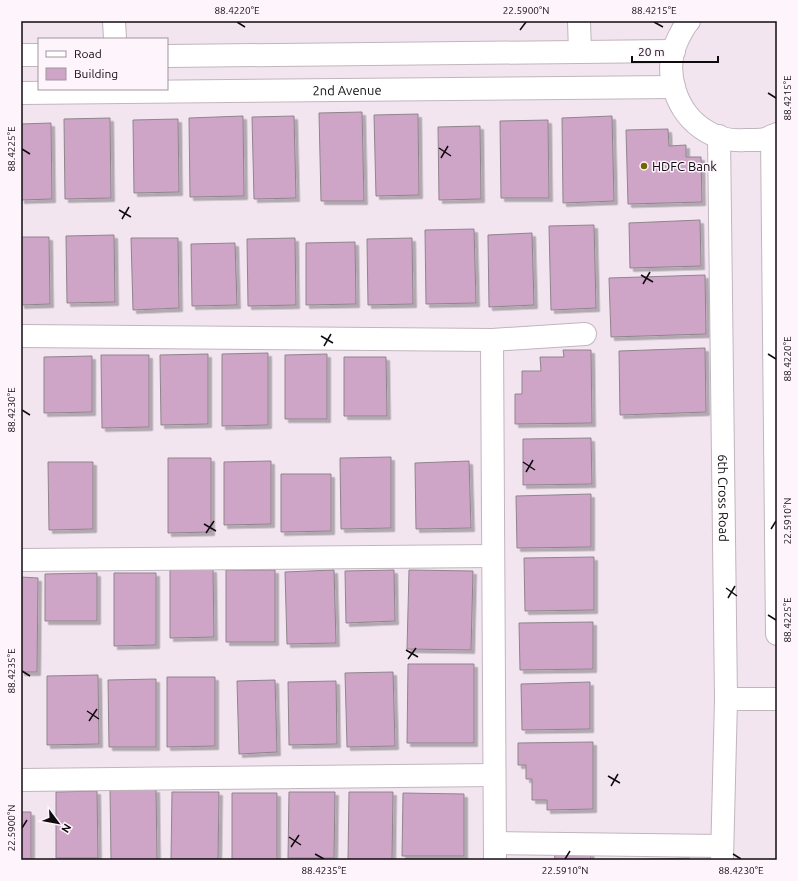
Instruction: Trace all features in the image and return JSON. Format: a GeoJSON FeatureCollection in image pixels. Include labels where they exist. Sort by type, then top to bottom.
{"type":"FeatureCollection","features":[{"type":"Feature","properties":{"kind":"street"},"geometry":{"type":"LineString","coordinates":[[114,21],[115,38]]}},
{"type":"Feature","properties":{"kind":"street"},"geometry":{"type":"LineString","coordinates":[[579,21],[580,52]]}},
{"type":"Feature","properties":{"kind":"street"},"geometry":{"type":"LineString","coordinates":[[689,21],[686,24],[674,51],[671,68],[675,92],[687,115],[706,131],[732,141],[765,140],[775,135],[777,634]]}},
{"type":"Feature","properties":{"kind":"street"},"geometry":{"type":"LineString","coordinates":[[168,56],[674,51]]}},
{"type":"Feature","properties":{"kind":"street"},"geometry":{"type":"LineString","coordinates":[[21,55],[38,56]]}},
{"type":"Feature","properties":{"kind":"street","name":"2nd Avenue"},"geometry":{"type":"LineString","coordinates":[[21,93],[674,87]]}},
{"type":"Feature","properties":{"kind":"street","name":"6th Cross Road"},"geometry":{"type":"LineString","coordinates":[[719,136],[726,699],[722,853]]}},
{"type":"Feature","properties":{"kind":"street"},"geometry":{"type":"LineString","coordinates":[[21,336],[492,340],[585,334]]}},
{"type":"Feature","properties":{"kind":"street"},"geometry":{"type":"LineString","coordinates":[[492,340],[495,851],[722,853]]}},
{"type":"Feature","properties":{"kind":"street"},"geometry":{"type":"LineString","coordinates":[[21,560],[493,556]]}},
{"type":"Feature","properties":{"kind":"street"},"geometry":{"type":"LineString","coordinates":[[726,699],[777,699]]}},
{"type":"Feature","properties":{"kind":"street"},"geometry":{"type":"LineString","coordinates":[[21,780],[494,775]]}},
{"type":"Feature","properties":{"kind":"building"},"geometry":{"type":"Polygon","coordinates":[[[362,112],[364,201],[321,201],[319,113],[362,112]]]}},
{"type":"Feature","properties":{"kind":"building"},"geometry":{"type":"Polygon","coordinates":[[[418,114],[419,195],[376,196],[374,115],[418,114]]]}},
{"type":"Feature","properties":{"kind":"building"},"geometry":{"type":"Polygon","coordinates":[[[243,116],[244,196],[190,197],[189,118],[243,116]]]}},
{"type":"Feature","properties":{"kind":"building"},"geometry":{"type":"Polygon","coordinates":[[[294,116],[296,198],[254,199],[252,117],[294,116]]]}},
{"type":"Feature","properties":{"kind":"building"},"geometry":{"type":"Polygon","coordinates":[[[612,116],[614,201],[563,203],[562,118],[612,116]]]}},
{"type":"Feature","properties":{"kind":"building"},"geometry":{"type":"Polygon","coordinates":[[[110,118],[111,198],[65,199],[64,119],[110,118]]]}},
{"type":"Feature","properties":{"kind":"building"},"geometry":{"type":"Polygon","coordinates":[[[178,119],[179,192],[134,193],[133,120],[178,119]]]}},
{"type":"Feature","properties":{"kind":"building"},"geometry":{"type":"Polygon","coordinates":[[[548,120],[549,198],[501,198],[500,121],[548,120]]]}},
{"type":"Feature","properties":{"kind":"building"},"geometry":{"type":"Polygon","coordinates":[[[51,123],[52,199],[21,200],[21,124],[51,123]]]}},
{"type":"Feature","properties":{"kind":"building"},"geometry":{"type":"Polygon","coordinates":[[[480,126],[481,199],[439,200],[438,127],[480,126]]]}},
{"type":"Feature","properties":{"kind":"building"},"geometry":{"type":"Polygon","coordinates":[[[668,129],[669,146],[686,145],[686,157],[701,157],[702,202],[628,204],[626,130],[668,129]]]}},
{"type":"Feature","properties":{"kind":"building"},"geometry":{"type":"Polygon","coordinates":[[[700,220],[701,266],[630,268],[629,223],[700,220]]]}},
{"type":"Feature","properties":{"kind":"building"},"geometry":{"type":"Polygon","coordinates":[[[594,225],[596,308],[551,310],[549,226],[594,225]]]}},
{"type":"Feature","properties":{"kind":"building"},"geometry":{"type":"Polygon","coordinates":[[[474,229],[476,303],[426,304],[425,230],[474,229]]]}},
{"type":"Feature","properties":{"kind":"building"},"geometry":{"type":"Polygon","coordinates":[[[532,233],[534,305],[489,307],[488,235],[532,233]]]}},
{"type":"Feature","properties":{"kind":"building"},"geometry":{"type":"Polygon","coordinates":[[[114,235],[115,302],[67,303],[66,236],[114,235]]]}},
{"type":"Feature","properties":{"kind":"building"},"geometry":{"type":"Polygon","coordinates":[[[21,237],[49,237],[50,304],[21,305],[21,237]]]}},
{"type":"Feature","properties":{"kind":"building"},"geometry":{"type":"Polygon","coordinates":[[[131,238],[178,238],[179,308],[133,310],[131,238]]]}},
{"type":"Feature","properties":{"kind":"building"},"geometry":{"type":"Polygon","coordinates":[[[295,238],[296,305],[248,306],[247,239],[295,238]]]}},
{"type":"Feature","properties":{"kind":"building"},"geometry":{"type":"Polygon","coordinates":[[[412,238],[413,304],[368,305],[367,239],[412,238]]]}},
{"type":"Feature","properties":{"kind":"building"},"geometry":{"type":"Polygon","coordinates":[[[355,242],[356,304],[306,305],[306,243],[355,242]]]}},
{"type":"Feature","properties":{"kind":"building"},"geometry":{"type":"Polygon","coordinates":[[[235,243],[237,305],[192,306],[191,244],[235,243]]]}},
{"type":"Feature","properties":{"kind":"building"},"geometry":{"type":"Polygon","coordinates":[[[705,275],[706,334],[611,337],[609,278],[705,275]]]}},
{"type":"Feature","properties":{"kind":"building"},"geometry":{"type":"Polygon","coordinates":[[[705,348],[706,412],[620,415],[619,351],[705,348]]]}},
{"type":"Feature","properties":{"kind":"building"},"geometry":{"type":"Polygon","coordinates":[[[563,350],[591,350],[592,423],[515,424],[515,394],[522,394],[522,371],[541,371],[540,357],[564,357],[563,350]]]}},
{"type":"Feature","properties":{"kind":"building"},"geometry":{"type":"Polygon","coordinates":[[[268,353],[268,425],[222,426],[222,354],[268,353]]]}},
{"type":"Feature","properties":{"kind":"building"},"geometry":{"type":"Polygon","coordinates":[[[208,354],[208,424],[161,425],[160,355],[208,354]]]}},
{"type":"Feature","properties":{"kind":"building"},"geometry":{"type":"Polygon","coordinates":[[[327,354],[327,419],[285,419],[285,355],[327,354]]]}},
{"type":"Feature","properties":{"kind":"building"},"geometry":{"type":"Polygon","coordinates":[[[101,355],[149,355],[149,427],[102,428],[101,355]]]}},
{"type":"Feature","properties":{"kind":"building"},"geometry":{"type":"Polygon","coordinates":[[[92,356],[92,412],[44,413],[44,357],[92,356]]]}},
{"type":"Feature","properties":{"kind":"building"},"geometry":{"type":"Polygon","coordinates":[[[344,357],[386,357],[387,416],[344,416],[344,357]]]}},
{"type":"Feature","properties":{"kind":"building"},"geometry":{"type":"Polygon","coordinates":[[[591,438],[592,484],[523,485],[523,439],[591,438]]]}},
{"type":"Feature","properties":{"kind":"building"},"geometry":{"type":"Polygon","coordinates":[[[391,457],[391,528],[341,529],[340,458],[391,457]]]}},
{"type":"Feature","properties":{"kind":"building"},"geometry":{"type":"Polygon","coordinates":[[[168,458],[211,458],[211,532],[168,533],[168,458]]]}},
{"type":"Feature","properties":{"kind":"building"},"geometry":{"type":"Polygon","coordinates":[[[271,461],[271,524],[224,525],[224,462],[271,461]]]}},
{"type":"Feature","properties":{"kind":"building"},"geometry":{"type":"Polygon","coordinates":[[[469,461],[471,528],[416,529],[415,463],[469,461]]]}},
{"type":"Feature","properties":{"kind":"building"},"geometry":{"type":"Polygon","coordinates":[[[48,462],[93,462],[93,529],[49,530],[48,462]]]}},
{"type":"Feature","properties":{"kind":"building"},"geometry":{"type":"Polygon","coordinates":[[[281,474],[331,474],[331,531],[281,532],[281,474]]]}},
{"type":"Feature","properties":{"kind":"building"},"geometry":{"type":"Polygon","coordinates":[[[591,494],[591,547],[517,548],[516,496],[591,494]]]}},
{"type":"Feature","properties":{"kind":"building"},"geometry":{"type":"Polygon","coordinates":[[[594,557],[594,610],[525,611],[524,558],[594,557]]]}},
{"type":"Feature","properties":{"kind":"building"},"geometry":{"type":"Polygon","coordinates":[[[213,569],[214,637],[170,638],[170,570],[213,569]]]}},
{"type":"Feature","properties":{"kind":"building"},"geometry":{"type":"Polygon","coordinates":[[[226,570],[275,570],[275,642],[226,642],[226,570]]]}},
{"type":"Feature","properties":{"kind":"building"},"geometry":{"type":"Polygon","coordinates":[[[334,570],[336,643],[287,644],[285,572],[334,570]]]}},
{"type":"Feature","properties":{"kind":"building"},"geometry":{"type":"Polygon","coordinates":[[[394,570],[395,621],[346,623],[345,571],[394,570]]]}},
{"type":"Feature","properties":{"kind":"building"},"geometry":{"type":"Polygon","coordinates":[[[409,570],[473,571],[471,650],[407,649],[409,570]]]}},
{"type":"Feature","properties":{"kind":"building"},"geometry":{"type":"Polygon","coordinates":[[[97,573],[97,621],[45,621],[45,574],[97,573]]]}},
{"type":"Feature","properties":{"kind":"building"},"geometry":{"type":"Polygon","coordinates":[[[114,573],[156,573],[156,645],[114,646],[114,573]]]}},
{"type":"Feature","properties":{"kind":"building"},"geometry":{"type":"Polygon","coordinates":[[[21,577],[38,578],[37,672],[21,672],[21,577]]]}},
{"type":"Feature","properties":{"kind":"building"},"geometry":{"type":"Polygon","coordinates":[[[593,622],[593,669],[520,670],[519,623],[593,622]]]}},
{"type":"Feature","properties":{"kind":"building"},"geometry":{"type":"Polygon","coordinates":[[[408,664],[474,664],[474,743],[407,743],[408,664]]]}},
{"type":"Feature","properties":{"kind":"building"},"geometry":{"type":"Polygon","coordinates":[[[393,672],[395,746],[347,747],[345,673],[393,672]]]}},
{"type":"Feature","properties":{"kind":"building"},"geometry":{"type":"Polygon","coordinates":[[[98,675],[99,744],[47,745],[47,676],[98,675]]]}},
{"type":"Feature","properties":{"kind":"building"},"geometry":{"type":"Polygon","coordinates":[[[167,677],[215,677],[215,746],[167,747],[167,677]]]}},
{"type":"Feature","properties":{"kind":"building"},"geometry":{"type":"Polygon","coordinates":[[[156,679],[156,747],[109,747],[108,680],[156,679]]]}},
{"type":"Feature","properties":{"kind":"building"},"geometry":{"type":"Polygon","coordinates":[[[275,680],[277,752],[239,754],[237,681],[275,680]]]}},
{"type":"Feature","properties":{"kind":"building"},"geometry":{"type":"Polygon","coordinates":[[[336,681],[337,744],[289,745],[288,682],[336,681]]]}},
{"type":"Feature","properties":{"kind":"building"},"geometry":{"type":"Polygon","coordinates":[[[590,682],[590,729],[522,730],[521,684],[590,682]]]}},
{"type":"Feature","properties":{"kind":"building"},"geometry":{"type":"Polygon","coordinates":[[[593,742],[593,809],[547,810],[547,800],[532,800],[532,779],[526,779],[526,765],[518,765],[518,743],[593,742]]]}},
{"type":"Feature","properties":{"kind":"building"},"geometry":{"type":"Polygon","coordinates":[[[156,789],[157,860],[111,860],[110,790],[156,789]]]}},
{"type":"Feature","properties":{"kind":"building"},"geometry":{"type":"Polygon","coordinates":[[[97,791],[98,858],[56,858],[56,792],[97,791]]]}},
{"type":"Feature","properties":{"kind":"building"},"geometry":{"type":"Polygon","coordinates":[[[172,792],[219,792],[218,859],[171,859],[172,792]]]}},
{"type":"Feature","properties":{"kind":"building"},"geometry":{"type":"Polygon","coordinates":[[[289,792],[335,792],[334,858],[288,858],[289,792]]]}},
{"type":"Feature","properties":{"kind":"building"},"geometry":{"type":"Polygon","coordinates":[[[349,792],[393,792],[392,860],[348,860],[349,792]]]}},
{"type":"Feature","properties":{"kind":"building"},"geometry":{"type":"Polygon","coordinates":[[[232,793],[277,793],[277,860],[232,860],[232,793]]]}},
{"type":"Feature","properties":{"kind":"building"},"geometry":{"type":"Polygon","coordinates":[[[403,793],[464,794],[464,856],[402,856],[403,793]]]}},
{"type":"Feature","properties":{"kind":"building"},"geometry":{"type":"Polygon","coordinates":[[[21,812],[31,812],[31,859],[21,859],[21,812]]]}},
{"type":"Feature","properties":{"kind":"building"},"geometry":{"type":"Polygon","coordinates":[[[590,848],[591,860],[555,860],[554,849],[590,848]]]}},
{"type":"Feature","properties":{"kind":"building"},"geometry":{"type":"Polygon","coordinates":[[[689,858],[689,860],[619,860],[689,858]]]}},
{"type":"Feature","properties":{"kind":"place","name":"HDFC Bank"},"geometry":{"type":"Point","coordinates":[644,166]}}]}
